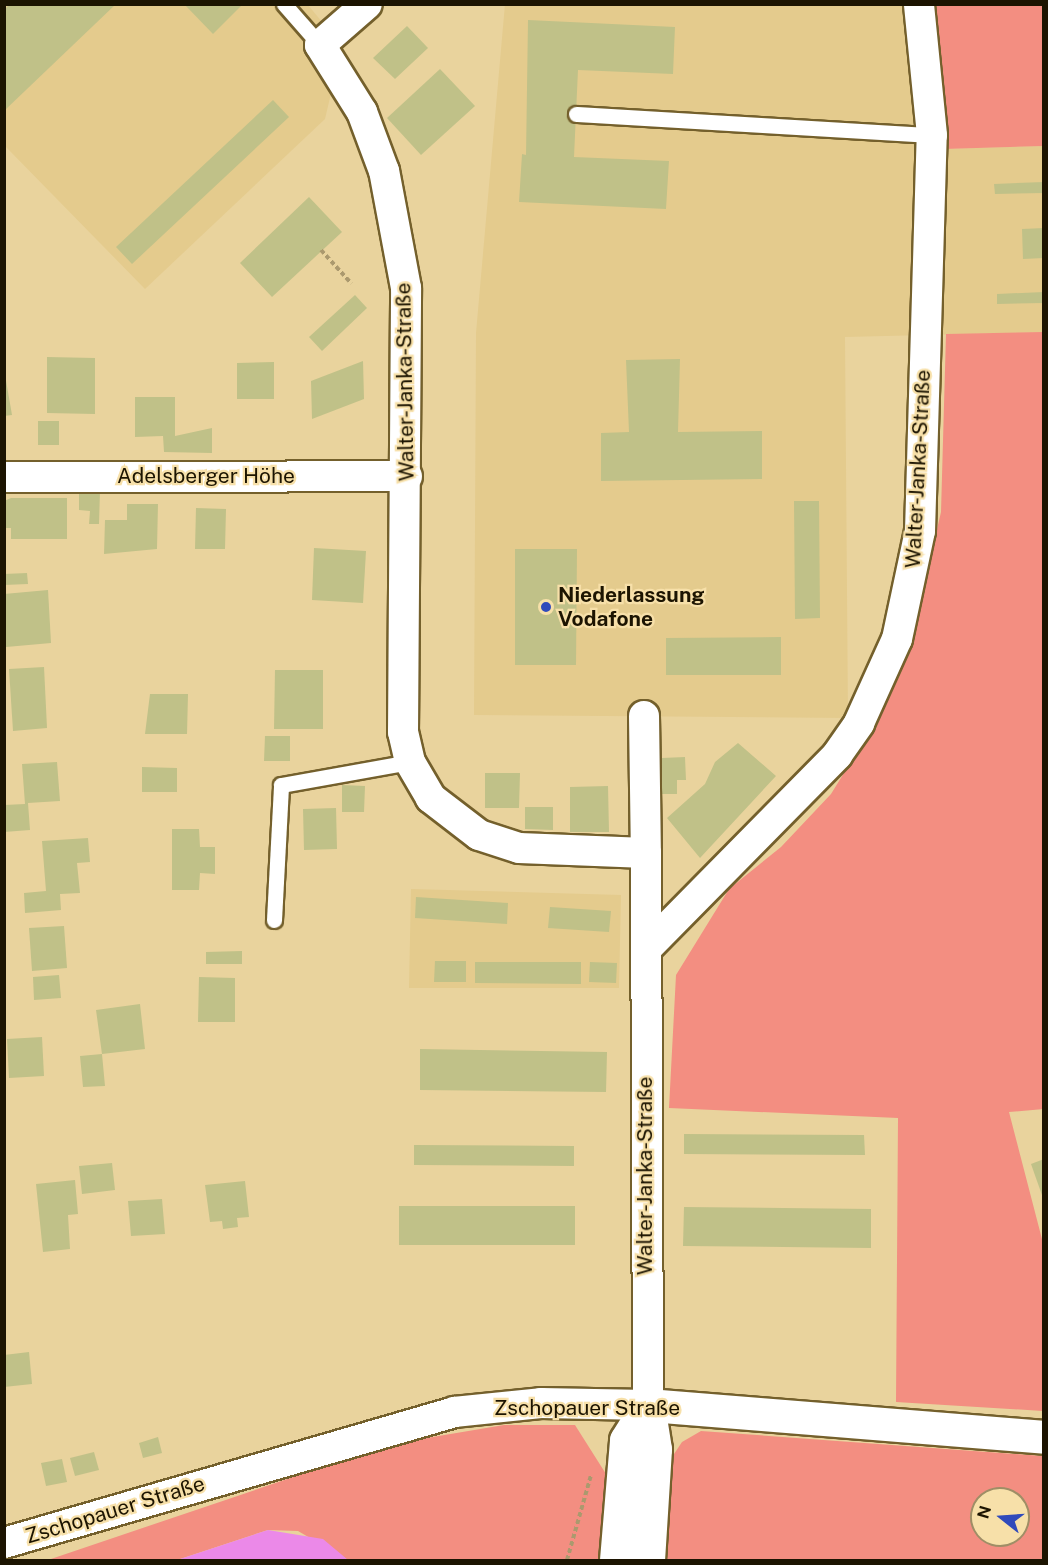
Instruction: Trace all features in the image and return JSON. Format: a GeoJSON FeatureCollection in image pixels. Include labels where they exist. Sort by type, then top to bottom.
{"type":"FeatureCollection","features":[{"type":"Feature","properties":{"kind":"main road","name":"Zschopauer Straße"},"geometry":{"type":"LineString","coordinates":[[648,1405],[1044,1437]]}},
{"type":"Feature","properties":{"kind":"main road"},"geometry":{"type":"LineString","coordinates":[[616,1560],[626,1440],[648,1405]]}},
{"type":"Feature","properties":{"kind":"main road"},"geometry":{"type":"LineString","coordinates":[[648,1405],[655,1449],[648,1560]]}},
{"type":"Feature","properties":{"kind":"street"},"geometry":{"type":"LineString","coordinates":[[320,45],[367,4]]}},
{"type":"Feature","properties":{"kind":"street","name":"Walter-Janka-Straße"},"geometry":{"type":"LineString","coordinates":[[647,948],[837,755],[859,723],[897,639],[920,531],[932,135],[919,4]]}},
{"type":"Feature","properties":{"kind":"street","name":"Walter-Janka-Straße"},"geometry":{"type":"LineString","coordinates":[[320,45],[363,112],[384,171],[406,288],[407,476],[403,732],[410,762],[436,803],[494,841],[554,851],[646,853]]}},
{"type":"Feature","properties":{"kind":"street","name":"Adelsberger Höhe"},"geometry":{"type":"LineString","coordinates":[[4,477],[407,476]]}},
{"type":"Feature","properties":{"kind":"street","name":"Walter-Janka-Straße"},"geometry":{"type":"LineString","coordinates":[[644,716],[648,1405]]}},
{"type":"Feature","properties":{"kind":"street","name":"Zschopauer Straße"},"geometry":{"type":"LineString","coordinates":[[4,1543],[453,1412],[541,1403],[648,1405]]}},
{"type":"Feature","properties":{"kind":"lane"},"geometry":{"type":"LineString","coordinates":[[284,4],[320,45]]}},
{"type":"Feature","properties":{"kind":"lane"},"geometry":{"type":"LineString","coordinates":[[576,114],[932,135]]}},
{"type":"Feature","properties":{"kind":"lane"},"geometry":{"type":"LineString","coordinates":[[274,920],[281,785],[410,762]]}},
{"type":"Feature","properties":{"kind":"path"},"geometry":{"type":"LineString","coordinates":[[321,250],[351,283]]}},
{"type":"Feature","properties":{"kind":"path"},"geometry":{"type":"LineString","coordinates":[[567,1560],[592,1471]]}},
{"type":"Feature","properties":{"kind":"shaded area"},"geometry":{"type":"Polygon","coordinates":[[[505,4],[932,5],[944,149],[1043,146],[1043,332],[845,337],[848,718],[474,715],[476,333],[505,4]]]}},
{"type":"Feature","properties":{"kind":"shaded area"},"geometry":{"type":"Polygon","coordinates":[[[4,5],[308,5],[342,46],[325,119],[145,289],[5,146],[4,5]]]}},
{"type":"Feature","properties":{"kind":"shaded area"},"geometry":{"type":"Polygon","coordinates":[[[932,5],[1043,5],[1043,146],[944,149],[932,5]]]}},
{"type":"Feature","properties":{"kind":"shaded area"},"geometry":{"type":"Polygon","coordinates":[[[1043,332],[1044,1109],[1009,1112],[1043,1243],[1043,1411],[896,1402],[898,1118],[669,1108],[676,975],[729,889],[781,847],[831,794],[873,726],[908,654],[941,512],[946,334],[1043,332]]]}},
{"type":"Feature","properties":{"kind":"shaded area"},"geometry":{"type":"Polygon","coordinates":[[[411,889],[621,895],[619,988],[409,988],[411,889]]]}},
{"type":"Feature","properties":{"kind":"shaded area"},"geometry":{"type":"Polygon","coordinates":[[[504,1425],[575,1425],[606,1474],[601,1560],[348,1560],[298,1531],[268,1530],[177,1560],[48,1560],[391,1444],[504,1425]]]}},
{"type":"Feature","properties":{"kind":"shaded area"},"geometry":{"type":"Polygon","coordinates":[[[701,1431],[1043,1456],[1043,1560],[666,1560],[672,1457],[682,1442],[701,1431]]]}},
{"type":"Feature","properties":{"kind":"shaded area"},"geometry":{"type":"Polygon","coordinates":[[[268,1530],[323,1539],[348,1560],[177,1560],[268,1530]]]}},
{"type":"Feature","properties":{"kind":"building"},"geometry":{"type":"Polygon","coordinates":[[[10,4],[116,4],[4,111],[4,10],[10,4]]]}},
{"type":"Feature","properties":{"kind":"building"},"geometry":{"type":"Polygon","coordinates":[[[184,4],[243,4],[213,34],[184,4]]]}},
{"type":"Feature","properties":{"kind":"building"},"geometry":{"type":"Polygon","coordinates":[[[528,20],[675,27],[673,74],[578,70],[574,157],[669,161],[666,209],[519,202],[522,154],[526,155],[528,20]]]}},
{"type":"Feature","properties":{"kind":"building"},"geometry":{"type":"Polygon","coordinates":[[[407,26],[428,48],[395,79],[373,58],[407,26]]]}},
{"type":"Feature","properties":{"kind":"building"},"geometry":{"type":"Polygon","coordinates":[[[440,69],[475,106],[421,155],[387,118],[440,69]]]}},
{"type":"Feature","properties":{"kind":"building"},"geometry":{"type":"Polygon","coordinates":[[[273,100],[289,117],[132,264],[116,247],[273,100]]]}},
{"type":"Feature","properties":{"kind":"building"},"geometry":{"type":"Polygon","coordinates":[[[1044,182],[1044,193],[995,194],[994,184],[1044,182]]]}},
{"type":"Feature","properties":{"kind":"building"},"geometry":{"type":"Polygon","coordinates":[[[309,197],[342,232],[272,297],[240,263],[309,197]]]}},
{"type":"Feature","properties":{"kind":"building"},"geometry":{"type":"Polygon","coordinates":[[[1044,228],[1044,258],[1023,259],[1022,229],[1044,228]]]}},
{"type":"Feature","properties":{"kind":"building"},"geometry":{"type":"Polygon","coordinates":[[[1044,292],[1044,303],[997,304],[997,294],[1044,292]]]}},
{"type":"Feature","properties":{"kind":"building"},"geometry":{"type":"Polygon","coordinates":[[[355,295],[367,308],[322,351],[309,337],[355,295]]]}},
{"type":"Feature","properties":{"kind":"building"},"geometry":{"type":"Polygon","coordinates":[[[47,357],[95,358],[95,414],[47,413],[47,357]]]}},
{"type":"Feature","properties":{"kind":"building"},"geometry":{"type":"Polygon","coordinates":[[[680,359],[678,432],[762,431],[762,479],[601,481],[601,433],[629,432],[626,360],[680,359]]]}},
{"type":"Feature","properties":{"kind":"building"},"geometry":{"type":"Polygon","coordinates":[[[363,361],[364,399],[312,419],[311,381],[363,361]]]}},
{"type":"Feature","properties":{"kind":"building"},"geometry":{"type":"Polygon","coordinates":[[[274,362],[274,399],[237,399],[237,363],[274,362]]]}},
{"type":"Feature","properties":{"kind":"building"},"geometry":{"type":"Polygon","coordinates":[[[4,369],[12,415],[4,416],[4,369]]]}},
{"type":"Feature","properties":{"kind":"building"},"geometry":{"type":"Polygon","coordinates":[[[135,397],[175,397],[175,436],[212,428],[212,453],[164,452],[163,436],[135,437],[135,397]]]}},
{"type":"Feature","properties":{"kind":"building"},"geometry":{"type":"Polygon","coordinates":[[[38,421],[59,421],[59,445],[38,445],[38,421]]]}},
{"type":"Feature","properties":{"kind":"building"},"geometry":{"type":"Polygon","coordinates":[[[79,491],[100,491],[99,524],[89,524],[90,511],[79,510],[79,491]]]}},
{"type":"Feature","properties":{"kind":"building"},"geometry":{"type":"Polygon","coordinates":[[[11,498],[67,498],[67,539],[11,539],[11,528],[4,528],[4,501],[11,498]]]}},
{"type":"Feature","properties":{"kind":"building"},"geometry":{"type":"Polygon","coordinates":[[[794,501],[819,501],[820,618],[795,619],[794,501]]]}},
{"type":"Feature","properties":{"kind":"building"},"geometry":{"type":"Polygon","coordinates":[[[127,504],[158,504],[157,549],[104,554],[105,520],[127,520],[127,504]]]}},
{"type":"Feature","properties":{"kind":"building"},"geometry":{"type":"Polygon","coordinates":[[[196,508],[226,509],[225,549],[195,549],[196,508]]]}},
{"type":"Feature","properties":{"kind":"building"},"geometry":{"type":"Polygon","coordinates":[[[314,548],[366,551],[363,603],[312,600],[314,548]]]}},
{"type":"Feature","properties":{"kind":"building","name":"Niederlassung Vodafone"},"geometry":{"type":"Polygon","coordinates":[[[515,549],[577,549],[576,665],[515,665],[515,549]]]}},
{"type":"Feature","properties":{"kind":"building"},"geometry":{"type":"Polygon","coordinates":[[[27,573],[28,584],[4,585],[4,574],[27,573]]]}},
{"type":"Feature","properties":{"kind":"building"},"geometry":{"type":"Polygon","coordinates":[[[48,590],[51,643],[6,647],[4,594],[48,590]]]}},
{"type":"Feature","properties":{"kind":"building"},"geometry":{"type":"Polygon","coordinates":[[[781,637],[781,675],[666,675],[666,638],[781,637]]]}},
{"type":"Feature","properties":{"kind":"building"},"geometry":{"type":"Polygon","coordinates":[[[44,667],[47,728],[13,731],[9,669],[44,667]]]}},
{"type":"Feature","properties":{"kind":"building"},"geometry":{"type":"Polygon","coordinates":[[[275,670],[323,670],[323,729],[274,729],[275,670]]]}},
{"type":"Feature","properties":{"kind":"building"},"geometry":{"type":"Polygon","coordinates":[[[150,694],[188,694],[187,734],[145,734],[150,694]]]}},
{"type":"Feature","properties":{"kind":"building"},"geometry":{"type":"Polygon","coordinates":[[[265,736],[290,736],[290,761],[264,761],[265,736]]]}},
{"type":"Feature","properties":{"kind":"building"},"geometry":{"type":"Polygon","coordinates":[[[738,743],[776,776],[700,858],[667,818],[705,784],[715,762],[738,743]]]}},
{"type":"Feature","properties":{"kind":"building"},"geometry":{"type":"Polygon","coordinates":[[[685,757],[686,780],[677,780],[677,794],[658,794],[662,758],[685,757]]]}},
{"type":"Feature","properties":{"kind":"building"},"geometry":{"type":"Polygon","coordinates":[[[57,762],[60,801],[28,803],[30,830],[4,832],[4,805],[25,804],[22,764],[57,762]]]}},
{"type":"Feature","properties":{"kind":"building"},"geometry":{"type":"Polygon","coordinates":[[[142,767],[177,768],[177,792],[142,792],[142,767]]]}},
{"type":"Feature","properties":{"kind":"building"},"geometry":{"type":"Polygon","coordinates":[[[485,773],[520,773],[519,808],[485,808],[485,773]]]}},
{"type":"Feature","properties":{"kind":"building"},"geometry":{"type":"Polygon","coordinates":[[[342,785],[365,786],[364,812],[342,812],[342,785]]]}},
{"type":"Feature","properties":{"kind":"building"},"geometry":{"type":"Polygon","coordinates":[[[608,786],[609,832],[570,832],[570,787],[608,786]]]}},
{"type":"Feature","properties":{"kind":"building"},"geometry":{"type":"Polygon","coordinates":[[[525,807],[553,807],[553,830],[525,829],[525,807]]]}},
{"type":"Feature","properties":{"kind":"building"},"geometry":{"type":"Polygon","coordinates":[[[336,808],[337,849],[304,850],[303,809],[336,808]]]}},
{"type":"Feature","properties":{"kind":"building"},"geometry":{"type":"Polygon","coordinates":[[[172,829],[199,829],[200,847],[215,847],[215,874],[200,873],[199,890],[172,890],[172,829]]]}},
{"type":"Feature","properties":{"kind":"building"},"geometry":{"type":"Polygon","coordinates":[[[88,838],[90,862],[77,863],[80,893],[60,894],[61,910],[25,913],[24,893],[46,891],[42,841],[88,838]]]}},
{"type":"Feature","properties":{"kind":"building"},"geometry":{"type":"Polygon","coordinates":[[[416,897],[508,903],[507,924],[415,918],[416,897]]]}},
{"type":"Feature","properties":{"kind":"building"},"geometry":{"type":"Polygon","coordinates":[[[550,907],[611,911],[609,932],[548,928],[550,907]]]}},
{"type":"Feature","properties":{"kind":"building"},"geometry":{"type":"Polygon","coordinates":[[[64,926],[67,968],[32,971],[29,928],[64,926]]]}},
{"type":"Feature","properties":{"kind":"building"},"geometry":{"type":"Polygon","coordinates":[[[242,951],[242,964],[206,964],[206,952],[242,951]]]}},
{"type":"Feature","properties":{"kind":"building"},"geometry":{"type":"Polygon","coordinates":[[[435,961],[466,961],[466,982],[434,982],[435,961]]]}},
{"type":"Feature","properties":{"kind":"building"},"geometry":{"type":"Polygon","coordinates":[[[475,962],[581,962],[581,984],[475,983],[475,962]]]}},
{"type":"Feature","properties":{"kind":"building"},"geometry":{"type":"Polygon","coordinates":[[[590,962],[617,963],[616,983],[589,982],[590,962]]]}},
{"type":"Feature","properties":{"kind":"building"},"geometry":{"type":"Polygon","coordinates":[[[59,975],[61,998],[34,1000],[33,977],[59,975]]]}},
{"type":"Feature","properties":{"kind":"building"},"geometry":{"type":"Polygon","coordinates":[[[199,977],[235,978],[235,1022],[198,1022],[199,977]]]}},
{"type":"Feature","properties":{"kind":"building"},"geometry":{"type":"Polygon","coordinates":[[[140,1004],[145,1049],[102,1054],[96,1010],[140,1004]]]}},
{"type":"Feature","properties":{"kind":"building"},"geometry":{"type":"Polygon","coordinates":[[[42,1037],[44,1076],[9,1078],[7,1039],[42,1037]]]}},
{"type":"Feature","properties":{"kind":"building"},"geometry":{"type":"Polygon","coordinates":[[[420,1049],[607,1052],[606,1092],[420,1090],[420,1049]]]}},
{"type":"Feature","properties":{"kind":"building"},"geometry":{"type":"Polygon","coordinates":[[[102,1054],[105,1086],[83,1087],[80,1056],[102,1054]]]}},
{"type":"Feature","properties":{"kind":"building"},"geometry":{"type":"Polygon","coordinates":[[[684,1134],[864,1135],[865,1155],[684,1154],[684,1134]]]}},
{"type":"Feature","properties":{"kind":"building"},"geometry":{"type":"Polygon","coordinates":[[[414,1145],[574,1146],[574,1166],[414,1165],[414,1145]]]}},
{"type":"Feature","properties":{"kind":"building"},"geometry":{"type":"Polygon","coordinates":[[[1044,1159],[1044,1198],[1043,1198],[1031,1164],[1044,1159]]]}},
{"type":"Feature","properties":{"kind":"building"},"geometry":{"type":"Polygon","coordinates":[[[112,1163],[115,1190],[82,1194],[79,1166],[112,1163]]]}},
{"type":"Feature","properties":{"kind":"building"},"geometry":{"type":"Polygon","coordinates":[[[75,1180],[78,1214],[68,1215],[70,1249],[43,1252],[36,1184],[75,1180]]]}},
{"type":"Feature","properties":{"kind":"building"},"geometry":{"type":"Polygon","coordinates":[[[245,1181],[249,1217],[237,1218],[238,1227],[223,1229],[222,1221],[210,1222],[205,1185],[245,1181]]]}},
{"type":"Feature","properties":{"kind":"building"},"geometry":{"type":"Polygon","coordinates":[[[162,1199],[165,1234],[131,1236],[128,1201],[162,1199]]]}},
{"type":"Feature","properties":{"kind":"building"},"geometry":{"type":"Polygon","coordinates":[[[399,1206],[575,1206],[575,1245],[399,1245],[399,1206]]]}},
{"type":"Feature","properties":{"kind":"building"},"geometry":{"type":"Polygon","coordinates":[[[684,1207],[871,1209],[871,1248],[683,1246],[684,1207]]]}},
{"type":"Feature","properties":{"kind":"building"},"geometry":{"type":"Polygon","coordinates":[[[29,1352],[32,1384],[4,1387],[4,1355],[29,1352]]]}},
{"type":"Feature","properties":{"kind":"building"},"geometry":{"type":"Polygon","coordinates":[[[158,1437],[162,1453],[143,1458],[139,1443],[158,1437]]]}},
{"type":"Feature","properties":{"kind":"building"},"geometry":{"type":"Polygon","coordinates":[[[94,1452],[99,1470],[75,1476],[70,1458],[94,1452]]]}},
{"type":"Feature","properties":{"kind":"building"},"geometry":{"type":"Polygon","coordinates":[[[62,1459],[67,1482],[46,1486],[41,1463],[62,1459]]]}},
{"type":"Feature","properties":{"kind":"place","name":"Niederlassung Vodafone"},"geometry":{"type":"Point","coordinates":[546,607]}}]}
